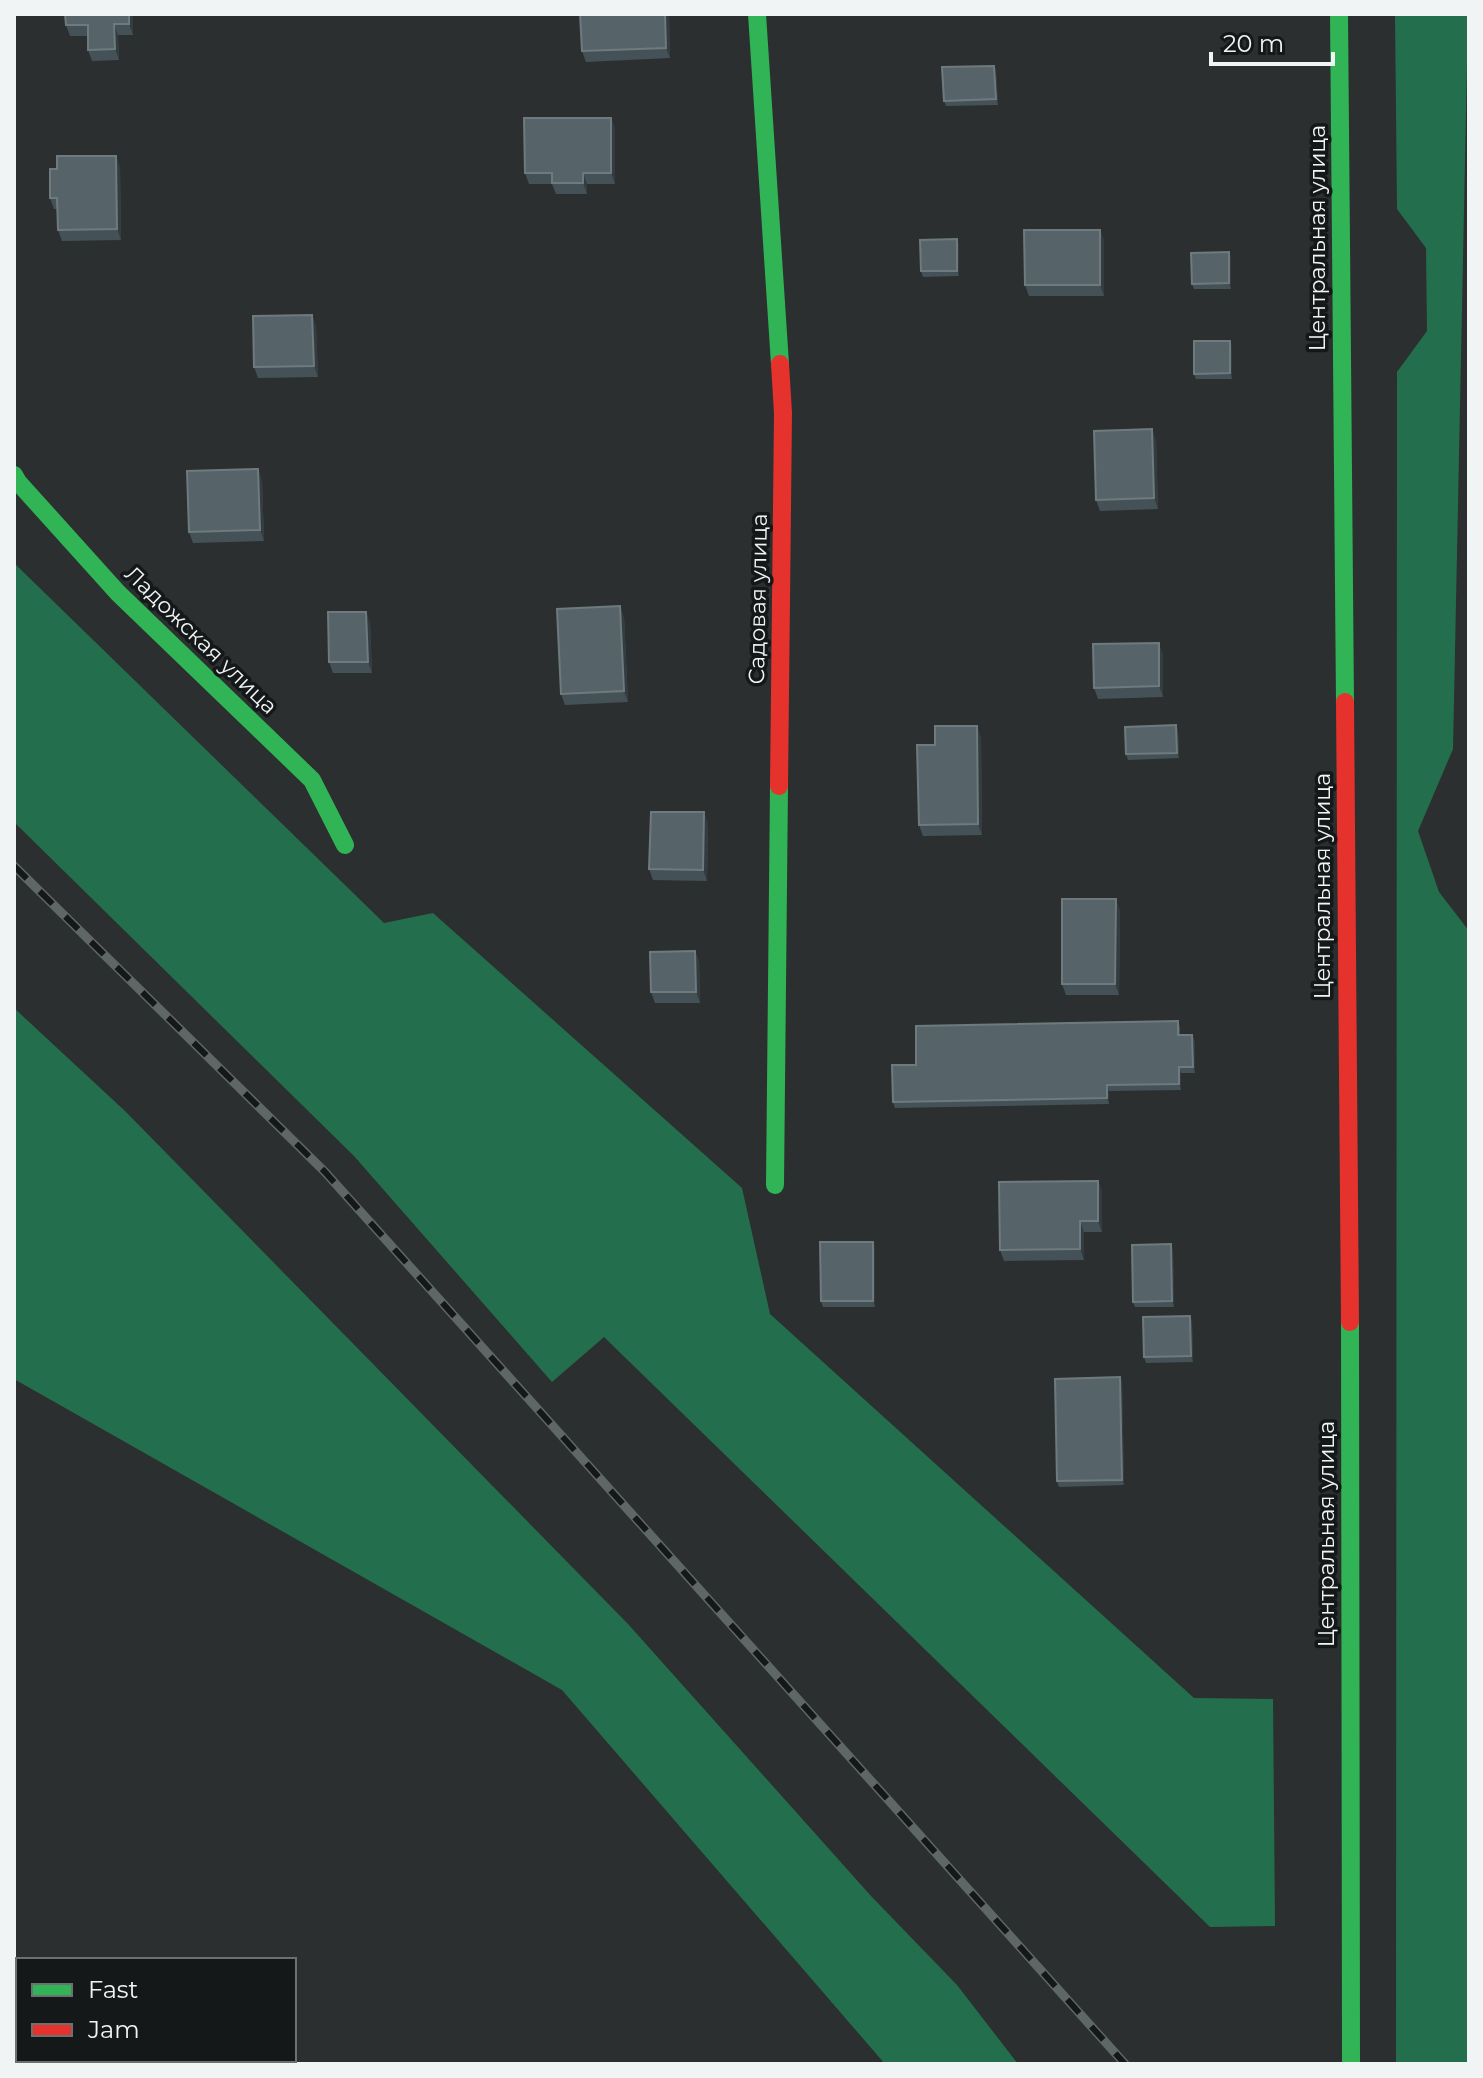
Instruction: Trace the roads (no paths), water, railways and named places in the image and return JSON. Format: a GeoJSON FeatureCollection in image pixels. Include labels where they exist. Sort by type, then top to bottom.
{"type":"FeatureCollection","features":[{"type":"Feature","properties":{"kind":"main road","name":"Садовая улица"},"geometry":{"type":"LineString","coordinates":[[757,14],[783,413],[775,1185]]}},
{"type":"Feature","properties":{"kind":"main road","name":"Центральная улица"},"geometry":{"type":"LineString","coordinates":[[1339,14],[1349,1223],[1351,2064]]}},
{"type":"Feature","properties":{"kind":"main road","name":"Ладожская улица"},"geometry":{"type":"LineString","coordinates":[[14,475],[118,593],[312,780],[345,845]]}},
{"type":"Feature","properties":{"kind":"railway"},"geometry":{"type":"LineString","coordinates":[[14,866],[325,1172],[1125,2064]]}}]}
